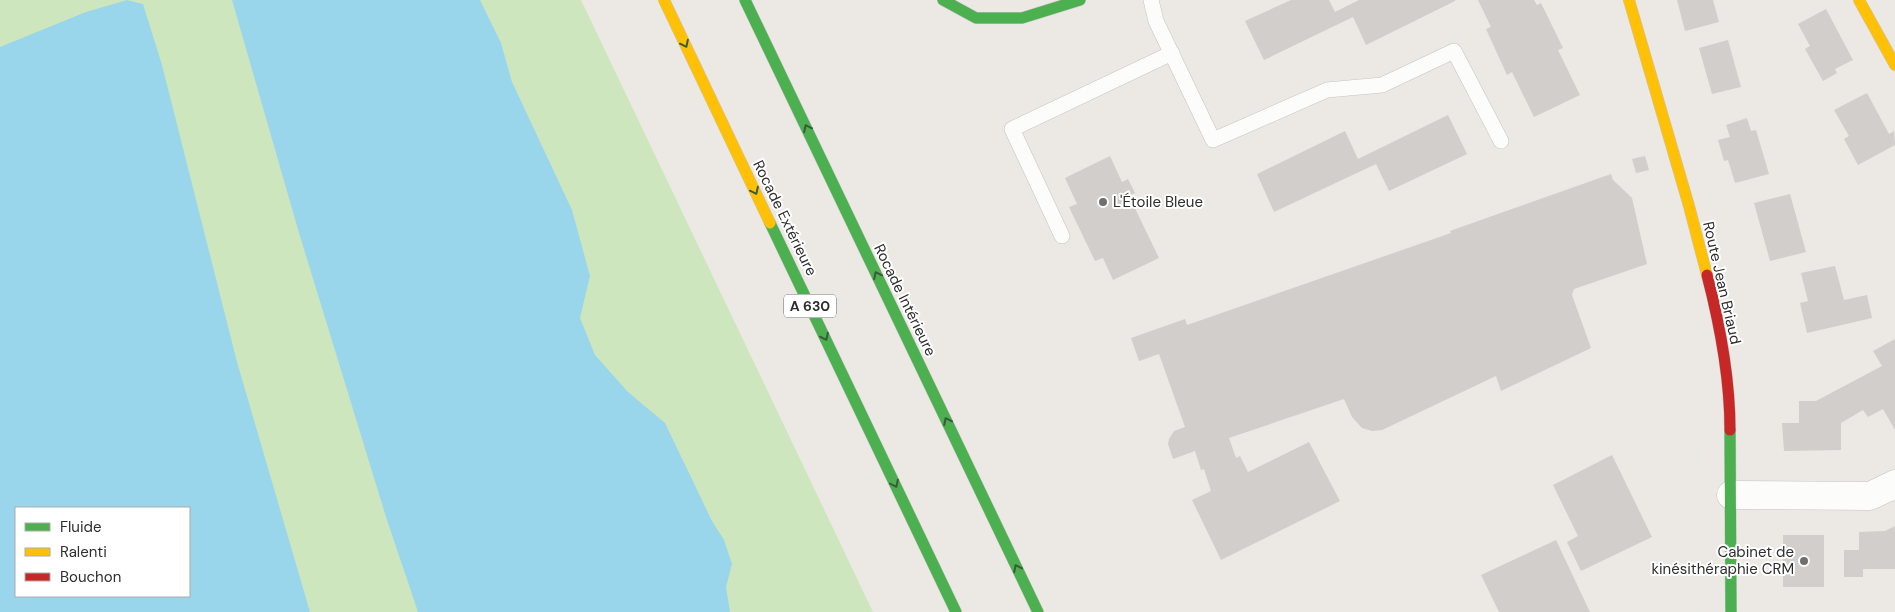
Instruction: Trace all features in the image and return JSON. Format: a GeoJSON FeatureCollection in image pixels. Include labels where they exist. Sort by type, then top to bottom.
{"type":"FeatureCollection","features":[{"type":"Feature","properties":{"kind":"main road","name":"Rocade Extérieure"},"geometry":{"type":"LineString","coordinates":[[664,0],[956,612]]}},
{"type":"Feature","properties":{"kind":"main road","name":"Rocade Intérieure"},"geometry":{"type":"LineString","coordinates":[[745,0],[1038,612]]}},
{"type":"Feature","properties":{"kind":"main road"},"geometry":{"type":"LineString","coordinates":[[943,0],[976,18],[1022,18],[1080,0]]}},
{"type":"Feature","properties":{"kind":"main road","name":"Route Jean Briaud"},"geometry":{"type":"LineString","coordinates":[[1629,0],[1686,196],[1717,313],[1730,418],[1731,612]]}},
{"type":"Feature","properties":{"kind":"main road"},"geometry":{"type":"LineString","coordinates":[[1859,0],[1895,66]]}},
{"type":"Feature","properties":{"kind":"street"},"geometry":{"type":"LineString","coordinates":[[1731,495],[1870,496],[1895,484]]}},
{"type":"Feature","properties":{"kind":"lane"},"geometry":{"type":"LineString","coordinates":[[1151,0],[1156,21],[1214,140],[1327,90],[1382,85],[1454,51],[1501,141]]}},
{"type":"Feature","properties":{"kind":"lane"},"geometry":{"type":"LineString","coordinates":[[1062,236],[1012,129],[1172,53]]}},
{"type":"Feature","properties":{"kind":"green space"},"geometry":{"type":"Polygon","coordinates":[[[0,0],[581,0],[873,612],[0,612],[0,0]]]}},
{"type":"Feature","properties":{"kind":"water"},"geometry":{"type":"Polygon","coordinates":[[[127,0],[143,4],[162,65],[237,362],[310,612],[0,612],[0,47],[86,12],[127,0]]]}},
{"type":"Feature","properties":{"kind":"water"},"geometry":{"type":"Polygon","coordinates":[[[232,0],[480,0],[501,43],[512,82],[572,210],[590,276],[580,318],[595,355],[628,392],[665,423],[712,521],[724,540],[732,564],[726,587],[730,612],[418,612],[386,517],[299,233],[232,0]]]}},
{"type":"Feature","properties":{"kind":"building"},"geometry":{"type":"Polygon","coordinates":[[[1291,0],[1329,0],[1335,12],[1359,0],[1455,1],[1366,45],[1353,17],[1264,60],[1245,21],[1291,0]]]}},
{"type":"Feature","properties":{"kind":"building"},"geometry":{"type":"Polygon","coordinates":[[[1478,0],[1534,0],[1537,5],[1541,3],[1563,48],[1558,50],[1580,95],[1534,117],[1512,72],[1507,75],[1486,29],[1491,27],[1478,0]]]}},
{"type":"Feature","properties":{"kind":"building"},"geometry":{"type":"Polygon","coordinates":[[[1677,0],[1713,0],[1719,22],[1685,31],[1677,0]]]}},
{"type":"Feature","properties":{"kind":"building"},"geometry":{"type":"Polygon","coordinates":[[[1826,9],[1853,60],[1835,69],[1837,73],[1823,81],[1805,49],[1810,46],[1798,24],[1826,9]]]}},
{"type":"Feature","properties":{"kind":"building"},"geometry":{"type":"Polygon","coordinates":[[[1728,40],[1741,87],[1712,94],[1699,48],[1728,40]]]}},
{"type":"Feature","properties":{"kind":"building"},"geometry":{"type":"Polygon","coordinates":[[[1867,93],[1889,134],[1894,131],[1895,145],[1858,165],[1844,139],[1849,136],[1834,110],[1867,93]]]}},
{"type":"Feature","properties":{"kind":"building"},"geometry":{"type":"Polygon","coordinates":[[[1448,115],[1467,154],[1389,191],[1376,164],[1274,212],[1257,174],[1345,131],[1358,159],[1448,115]]]}},
{"type":"Feature","properties":{"kind":"building"},"geometry":{"type":"Polygon","coordinates":[[[1747,118],[1751,131],[1756,130],[1769,174],[1735,183],[1728,160],[1724,161],[1718,140],[1730,137],[1726,125],[1747,118]]]}},
{"type":"Feature","properties":{"kind":"building"},"geometry":{"type":"Polygon","coordinates":[[[1110,156],[1122,182],[1128,179],[1135,193],[1129,196],[1159,258],[1113,280],[1103,258],[1095,261],[1069,207],[1077,204],[1065,178],[1110,156]]]}},
{"type":"Feature","properties":{"kind":"building"},"geometry":{"type":"Polygon","coordinates":[[[1645,156],[1649,170],[1636,173],[1632,159],[1645,156]]]}},
{"type":"Feature","properties":{"kind":"building"},"geometry":{"type":"Polygon","coordinates":[[[1611,174],[1613,180],[1632,198],[1647,264],[1574,289],[1572,295],[1591,348],[1501,391],[1496,376],[1382,430],[1372,431],[1362,428],[1352,417],[1344,399],[1229,438],[1236,458],[1240,456],[1248,472],[1309,442],[1340,501],[1221,560],[1192,500],[1211,491],[1204,469],[1201,470],[1195,451],[1173,459],[1168,444],[1174,431],[1185,427],[1159,354],[1139,361],[1131,338],[1185,319],[1187,325],[1451,233],[1450,231],[1611,174]]]}},
{"type":"Feature","properties":{"kind":"building"},"geometry":{"type":"Polygon","coordinates":[[[1790,194],[1806,252],[1770,261],[1754,203],[1790,194]]]}},
{"type":"Feature","properties":{"kind":"building"},"geometry":{"type":"Polygon","coordinates":[[[1835,266],[1844,300],[1867,295],[1872,318],[1807,333],[1800,303],[1808,301],[1801,273],[1835,266]]]}},
{"type":"Feature","properties":{"kind":"building"},"geometry":{"type":"Polygon","coordinates":[[[1895,339],[1895,430],[1883,409],[1868,417],[1863,410],[1841,423],[1841,450],[1784,451],[1782,423],[1799,423],[1799,401],[1816,401],[1882,366],[1873,351],[1895,339]]]}},
{"type":"Feature","properties":{"kind":"building"},"geometry":{"type":"Polygon","coordinates":[[[1612,455],[1652,537],[1581,571],[1567,542],[1578,536],[1553,485],[1612,455]]]}},
{"type":"Feature","properties":{"kind":"building"},"geometry":{"type":"Polygon","coordinates":[[[1895,526],[1895,569],[1863,569],[1863,577],[1844,577],[1844,550],[1859,550],[1859,532],[1885,531],[1895,526]]]}},
{"type":"Feature","properties":{"kind":"building","name":"Cabinet de kinésithéraphie CRM"},"geometry":{"type":"Polygon","coordinates":[[[1783,535],[1824,535],[1824,587],[1783,587],[1783,535]]]}},
{"type":"Feature","properties":{"kind":"building"},"geometry":{"type":"Polygon","coordinates":[[[1556,540],[1590,612],[1499,612],[1481,575],[1556,540]]]}},
{"type":"Feature","properties":{"kind":"traffic: fast"},"geometry":{"type":"LineString","coordinates":[[745,0],[1038,612]]}},
{"type":"Feature","properties":{"kind":"traffic: fast"},"geometry":{"type":"LineString","coordinates":[[943,0],[976,18],[1022,18],[1080,0]]}},
{"type":"Feature","properties":{"kind":"traffic: fast"},"geometry":{"type":"LineString","coordinates":[[770,223],[956,612]]}},
{"type":"Feature","properties":{"kind":"traffic: fast"},"geometry":{"type":"LineString","coordinates":[[1730,430],[1731,612]]}},
{"type":"Feature","properties":{"kind":"traffic: slow"},"geometry":{"type":"LineString","coordinates":[[664,0],[770,223]]}},
{"type":"Feature","properties":{"kind":"traffic: slow"},"geometry":{"type":"LineString","coordinates":[[1629,0],[1689,206],[1707,275]]}},
{"type":"Feature","properties":{"kind":"traffic: slow"},"geometry":{"type":"LineString","coordinates":[[1859,0],[1895,65]]}},
{"type":"Feature","properties":{"kind":"traffic: jam"},"geometry":{"type":"LineString","coordinates":[[1707,275],[1723,352],[1730,410],[1730,430]]}},
{"type":"Feature","properties":{"kind":"place","name":"L'Étoile Bleue"},"geometry":{"type":"Point","coordinates":[1103,202]}},
{"type":"Feature","properties":{"kind":"place","name":"Cabinet de kinésithéraphie CRM"},"geometry":{"type":"Point","coordinates":[1804,561]}}]}
